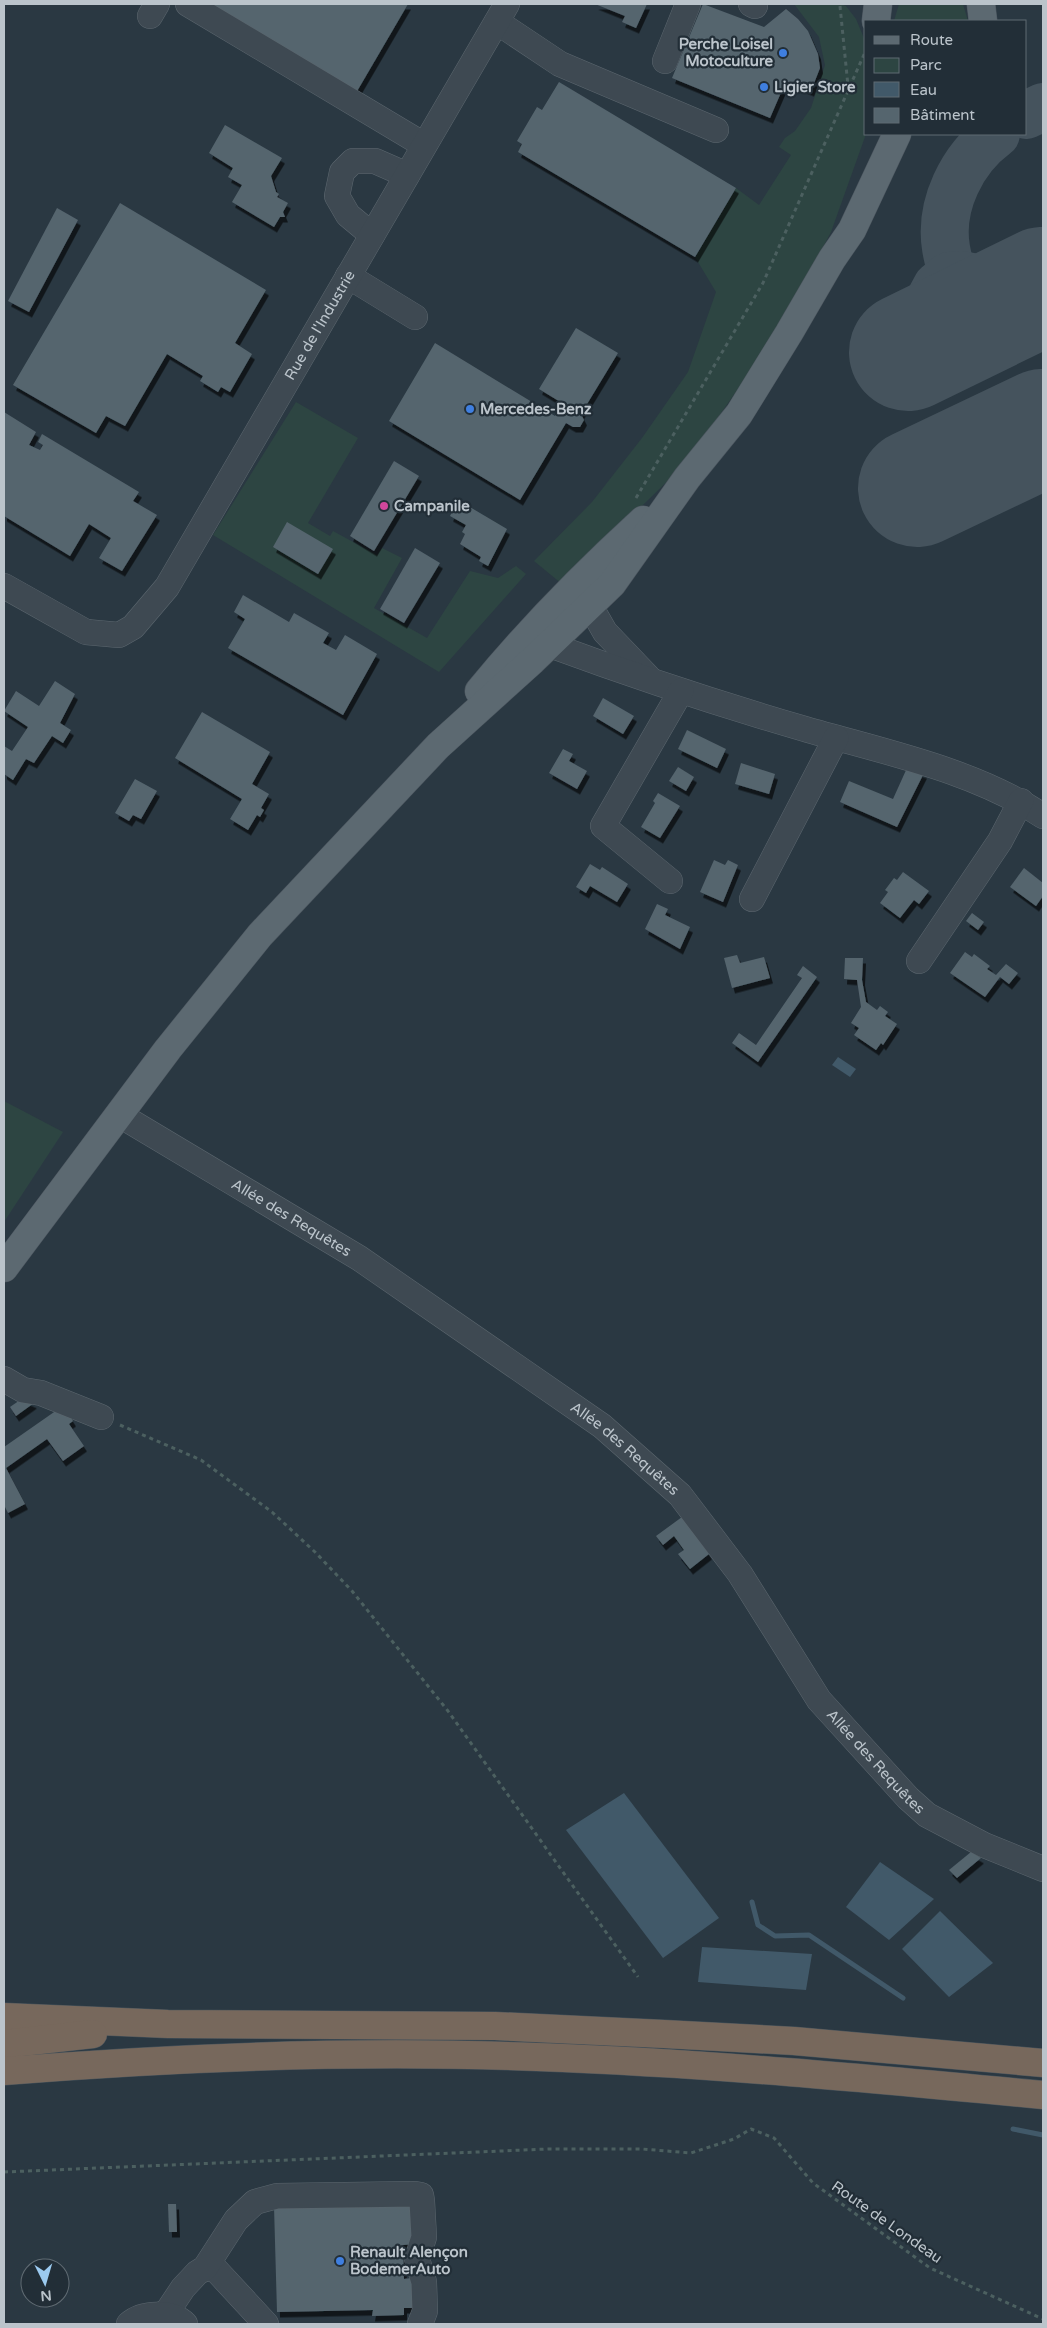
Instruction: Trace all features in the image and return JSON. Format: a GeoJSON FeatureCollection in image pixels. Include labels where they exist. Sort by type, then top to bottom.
{"type":"FeatureCollection","features":[{"type":"Feature","properties":{"kind":"highway"},"geometry":{"type":"LineString","coordinates":[[4,2017],[168,2024],[495,2026],[654,2033],[794,2041],[1043,2063]]}},
{"type":"Feature","properties":{"kind":"highway"},"geometry":{"type":"LineString","coordinates":[[4,2044],[168,2024]]}},
{"type":"Feature","properties":{"kind":"highway"},"geometry":{"type":"LineString","coordinates":[[4,2072],[178,2060],[378,2054],[536,2057],[792,2072],[1043,2095]]}},
{"type":"Feature","properties":{"kind":"highway"},"geometry":{"type":"LineString","coordinates":[[4,2076],[46,2068]]}},
{"type":"Feature","properties":{"kind":"main road"},"geometry":{"type":"LineString","coordinates":[[876,20],[878,4]]}},
{"type":"Feature","properties":{"kind":"main road"},"geometry":{"type":"LineString","coordinates":[[981,4],[983,20]]}},
{"type":"Feature","properties":{"kind":"main road"},"geometry":{"type":"LineString","coordinates":[[832,259],[878,135]]}},
{"type":"Feature","properties":{"kind":"main road"},"geometry":{"type":"LineString","coordinates":[[4,1268],[118,1114],[260,935],[438,746],[550,645],[589,604],[612,584],[687,478],[739,414],[860,216],[897,135]]}},
{"type":"Feature","properties":{"kind":"main road"},"geometry":{"type":"LineString","coordinates":[[438,746],[504,660],[584,576],[687,478]]}},
{"type":"Feature","properties":{"kind":"main road"},"geometry":{"type":"LineString","coordinates":[[550,645],[540,634],[581,590],[584,576]]}},
{"type":"Feature","properties":{"kind":"street"},"geometry":{"type":"LineString","coordinates":[[188,4],[424,146]]}},
{"type":"Feature","properties":{"kind":"street"},"geometry":{"type":"LineString","coordinates":[[665,62],[688,4]]}},
{"type":"Feature","properties":{"kind":"street"},"geometry":{"type":"LineString","coordinates":[[502,13],[560,64],[716,130]]}},
{"type":"Feature","properties":{"kind":"street","name":"Rue de l'Industrie"},"geometry":{"type":"LineString","coordinates":[[4,586],[86,632],[119,636],[133,628],[167,587],[502,13]]}},
{"type":"Feature","properties":{"kind":"street"},"geometry":{"type":"LineString","coordinates":[[372,236],[348,215],[337,196],[342,172],[352,160],[376,160],[407,175]]}},
{"type":"Feature","properties":{"kind":"street"},"geometry":{"type":"LineString","coordinates":[[348,276],[415,317]]}},
{"type":"Feature","properties":{"kind":"street"},"geometry":{"type":"LineString","coordinates":[[589,604],[605,632],[652,681]]}},
{"type":"Feature","properties":{"kind":"street"},"geometry":{"type":"LineString","coordinates":[[550,645],[715,703],[928,763],[1021,801],[1043,816]]}},
{"type":"Feature","properties":{"kind":"street"},"geometry":{"type":"LineString","coordinates":[[670,880],[603,826],[681,691]]}},
{"type":"Feature","properties":{"kind":"street"},"geometry":{"type":"LineString","coordinates":[[752,898],[836,738]]}},
{"type":"Feature","properties":{"kind":"street"},"geometry":{"type":"LineString","coordinates":[[919,961],[1000,841],[1021,801]]}},
{"type":"Feature","properties":{"kind":"street","name":"Allée des Requêtes"},"geometry":{"type":"LineString","coordinates":[[118,1114],[359,1258],[602,1426],[680,1495],[740,1574],[819,1700],[908,1798],[927,1815],[984,1845],[1043,1869]]}},
{"type":"Feature","properties":{"kind":"street"},"geometry":{"type":"LineString","coordinates":[[4,1379],[23,1390],[41,1393],[100,1417]]}},
{"type":"Feature","properties":{"kind":"street"},"geometry":{"type":"LineString","coordinates":[[129,2324],[145,2316],[175,2320],[183,2288],[197,2273],[205,2268],[236,2220],[255,2202],[278,2196],[420,2195],[424,2237],[417,2259],[424,2282],[425,2311],[420,2324]]}},
{"type":"Feature","properties":{"kind":"street"},"geometry":{"type":"LineString","coordinates":[[205,2268],[216,2270],[266,2324]]}},
{"type":"Feature","properties":{"kind":"path"},"geometry":{"type":"LineString","coordinates":[[840,6],[848,87]]}},
{"type":"Feature","properties":{"kind":"path"},"geometry":{"type":"LineString","coordinates":[[635,500],[763,283],[864,54]]}},
{"type":"Feature","properties":{"kind":"path"},"geometry":{"type":"LineString","coordinates":[[100,1417],[201,1460],[272,1512],[352,1590],[448,1711],[638,1977]]}},
{"type":"Feature","properties":{"kind":"path","name":"Route de Londeau"},"geometry":{"type":"LineString","coordinates":[[4,2172],[548,2148],[642,2149],[691,2153],[734,2139],[751,2129],[774,2138],[813,2183],[930,2268],[1043,2319]]}},
{"type":"Feature","properties":{"kind":"green space"},"geometry":{"type":"Polygon","coordinates":[[[794,4],[839,4],[846,6],[856,19],[864,38],[864,135],[866,135],[831,232],[780,329],[686,463],[562,584],[534,561],[592,502],[642,438],[688,372],[716,292],[695,257],[736,188],[759,205],[791,155],[779,147],[785,138],[795,131],[811,108],[825,65],[819,37],[794,4]]]}},
{"type":"Feature","properties":{"kind":"green space"},"geometry":{"type":"Polygon","coordinates":[[[899,4],[963,4],[968,20],[894,20],[899,4]]]}},
{"type":"Feature","properties":{"kind":"green space"},"geometry":{"type":"Polygon","coordinates":[[[296,402],[358,438],[308,523],[330,536],[333,531],[377,555],[382,548],[402,558],[374,608],[427,638],[470,571],[498,578],[516,566],[526,574],[439,672],[213,535],[296,402]]]}},
{"type":"Feature","properties":{"kind":"green space"},"geometry":{"type":"Polygon","coordinates":[[[4,1101],[63,1132],[4,1222],[4,1101]]]}},
{"type":"Feature","properties":{"kind":"water"},"geometry":{"type":"Polygon","coordinates":[[[838,1057],[856,1069],[850,1077],[832,1065],[838,1057]]]}},
{"type":"Feature","properties":{"kind":"water"},"geometry":{"type":"Polygon","coordinates":[[[624,1793],[719,1918],[663,1958],[566,1830],[624,1793]]]}},
{"type":"Feature","properties":{"kind":"water"},"geometry":{"type":"Polygon","coordinates":[[[880,1862],[934,1899],[889,1940],[846,1907],[880,1862]]]}},
{"type":"Feature","properties":{"kind":"water"},"geometry":{"type":"Polygon","coordinates":[[[940,1911],[993,1963],[949,1997],[902,1949],[940,1911]]]}},
{"type":"Feature","properties":{"kind":"water"},"geometry":{"type":"Polygon","coordinates":[[[702,1947],[812,1954],[806,1990],[698,1982],[702,1947]]]}},
{"type":"Feature","properties":{"kind":"building"},"geometry":{"type":"Polygon","coordinates":[[[210,4],[408,4],[356,93],[210,4]]]}},
{"type":"Feature","properties":{"kind":"building"},"geometry":{"type":"Polygon","coordinates":[[[595,4],[647,4],[636,28],[622,22],[625,16],[595,4]]]}},
{"type":"Feature","properties":{"kind":"building"},"geometry":{"type":"Polygon","coordinates":[[[703,4],[764,27],[786,9],[808,31],[818,54],[820,68],[811,91],[786,81],[770,118],[672,78],[703,4]]]}},
{"type":"Feature","properties":{"kind":"building"},"geometry":{"type":"Polygon","coordinates":[[[559,82],[736,188],[695,257],[518,152],[522,144],[517,141],[537,107],[542,110],[559,82]]]}},
{"type":"Feature","properties":{"kind":"building"},"geometry":{"type":"Polygon","coordinates":[[[225,125],[282,158],[271,176],[276,192],[279,194],[277,197],[288,203],[283,212],[285,217],[280,217],[274,227],[232,202],[242,185],[228,177],[233,168],[209,153],[225,125]]]}},
{"type":"Feature","properties":{"kind":"building"},"geometry":{"type":"Polygon","coordinates":[[[120,203],[266,290],[235,343],[252,354],[230,392],[221,387],[218,392],[200,381],[203,376],[167,354],[125,426],[106,416],[96,433],[13,385],[120,203]]]}},
{"type":"Feature","properties":{"kind":"building"},"geometry":{"type":"Polygon","coordinates":[[[57,208],[78,220],[29,312],[8,301],[57,208]]]}},
{"type":"Feature","properties":{"kind":"building","name":"Mercedes-Benz"},"geometry":{"type":"Polygon","coordinates":[[[576,328],[618,353],[581,414],[584,420],[580,427],[573,427],[566,423],[520,500],[389,421],[435,343],[555,416],[562,403],[539,389],[576,328]]]}},
{"type":"Feature","properties":{"kind":"building"},"geometry":{"type":"Polygon","coordinates":[[[4,412],[36,432],[29,445],[40,450],[43,445],[38,442],[42,434],[139,492],[133,501],[157,515],[122,571],[99,558],[111,538],[89,524],[70,556],[4,516],[4,412]]]}},
{"type":"Feature","properties":{"kind":"building","name":"Campanile"},"geometry":{"type":"Polygon","coordinates":[[[394,461],[419,476],[374,551],[350,536],[394,461]]]}},
{"type":"Feature","properties":{"kind":"building"},"geometry":{"type":"Polygon","coordinates":[[[458,500],[507,529],[488,566],[479,561],[481,557],[460,544],[465,534],[462,532],[466,525],[450,516],[458,500]]]}},
{"type":"Feature","properties":{"kind":"building"},"geometry":{"type":"Polygon","coordinates":[[[287,522],[333,549],[318,574],[273,547],[287,522]]]}},
{"type":"Feature","properties":{"kind":"building"},"geometry":{"type":"Polygon","coordinates":[[[415,548],[440,563],[404,623],[380,609],[415,548]]]}},
{"type":"Feature","properties":{"kind":"building"},"geometry":{"type":"Polygon","coordinates":[[[243,595],[289,622],[294,613],[329,633],[323,643],[336,650],[345,635],[377,654],[343,715],[228,648],[245,619],[234,612],[243,595]]]}},
{"type":"Feature","properties":{"kind":"building"},"geometry":{"type":"Polygon","coordinates":[[[55,681],[75,694],[60,723],[71,730],[63,743],[52,736],[34,763],[26,759],[13,780],[4,774],[4,746],[12,751],[28,727],[4,711],[16,691],[39,706],[55,681]]]}},
{"type":"Feature","properties":{"kind":"building"},"geometry":{"type":"Polygon","coordinates":[[[603,698],[634,716],[623,734],[593,716],[603,698]]]}},
{"type":"Feature","properties":{"kind":"building"},"geometry":{"type":"Polygon","coordinates":[[[202,712],[270,752],[252,784],[269,794],[261,808],[264,810],[260,817],[257,815],[248,830],[230,819],[242,799],[175,758],[202,712]]]}},
{"type":"Feature","properties":{"kind":"building"},"geometry":{"type":"Polygon","coordinates":[[[687,730],[726,749],[717,768],[678,749],[687,730]]]}},
{"type":"Feature","properties":{"kind":"building"},"geometry":{"type":"Polygon","coordinates":[[[563,749],[573,754],[569,761],[587,771],[577,789],[549,773],[563,749]]]}},
{"type":"Feature","properties":{"kind":"building"},"geometry":{"type":"Polygon","coordinates":[[[741,763],[775,774],[769,794],[735,784],[741,763]]]}},
{"type":"Feature","properties":{"kind":"building"},"geometry":{"type":"Polygon","coordinates":[[[678,767],[694,777],[686,791],[669,781],[678,767]]]}},
{"type":"Feature","properties":{"kind":"building"},"geometry":{"type":"Polygon","coordinates":[[[907,768],[924,773],[897,827],[840,802],[849,781],[893,799],[907,768]]]}},
{"type":"Feature","properties":{"kind":"building"},"geometry":{"type":"Polygon","coordinates":[[[135,779],[157,791],[141,819],[133,815],[129,821],[115,813],[135,779]]]}},
{"type":"Feature","properties":{"kind":"building"},"geometry":{"type":"Polygon","coordinates":[[[658,793],[680,806],[660,838],[641,827],[655,803],[653,801],[658,793]]]}},
{"type":"Feature","properties":{"kind":"building"},"geometry":{"type":"Polygon","coordinates":[[[714,860],[725,865],[728,860],[738,865],[723,902],[700,892],[714,860]]]}},
{"type":"Feature","properties":{"kind":"building"},"geometry":{"type":"Polygon","coordinates":[[[590,864],[600,870],[602,867],[628,884],[617,902],[590,886],[586,893],[576,887],[590,864]]]}},
{"type":"Feature","properties":{"kind":"building"},"geometry":{"type":"Polygon","coordinates":[[[1024,868],[1043,883],[1043,896],[1036,906],[1010,887],[1024,868]]]}},
{"type":"Feature","properties":{"kind":"building"},"geometry":{"type":"Polygon","coordinates":[[[903,872],[929,891],[919,904],[914,900],[900,918],[880,903],[888,892],[885,890],[894,878],[897,880],[903,872]]]}},
{"type":"Feature","properties":{"kind":"building"},"geometry":{"type":"Polygon","coordinates":[[[657,904],[668,909],[665,915],[690,927],[680,949],[645,929],[657,904]]]}},
{"type":"Feature","properties":{"kind":"building"},"geometry":{"type":"Polygon","coordinates":[[[972,913],[984,922],[978,930],[966,921],[972,913]]]}},
{"type":"Feature","properties":{"kind":"building"},"geometry":{"type":"Polygon","coordinates":[[[965,952],[972,957],[974,954],[990,966],[987,969],[996,975],[1006,964],[1018,973],[1009,984],[1000,977],[985,997],[950,973],[965,952]]]}},
{"type":"Feature","properties":{"kind":"building"},"geometry":{"type":"Polygon","coordinates":[[[737,955],[740,963],[764,957],[770,978],[732,988],[724,958],[737,955]]]}},
{"type":"Feature","properties":{"kind":"building"},"geometry":{"type":"Polygon","coordinates":[[[845,958],[863,958],[862,980],[866,1002],[877,1010],[880,1006],[888,1012],[885,1016],[897,1024],[883,1045],[881,1043],[876,1050],[854,1035],[859,1028],[851,1023],[861,1007],[857,980],[844,979],[845,958]]]}},
{"type":"Feature","properties":{"kind":"building"},"geometry":{"type":"Polygon","coordinates":[[[803,966],[817,977],[758,1062],[732,1043],[739,1033],[756,1045],[802,978],[797,975],[803,966]]]}},
{"type":"Feature","properties":{"kind":"building"},"geometry":{"type":"Polygon","coordinates":[[[23,1398],[34,1403],[16,1416],[10,1407],[23,1398]]]}},
{"type":"Feature","properties":{"kind":"building"},"geometry":{"type":"Polygon","coordinates":[[[57,1410],[66,1410],[73,1421],[69,1424],[84,1446],[63,1461],[47,1439],[6,1468],[25,1504],[8,1513],[4,1505],[4,1447],[57,1410]]]}},
{"type":"Feature","properties":{"kind":"building"},"geometry":{"type":"Polygon","coordinates":[[[682,1517],[709,1554],[690,1569],[678,1554],[684,1550],[674,1536],[663,1545],[656,1536],[682,1517]]]}},
{"type":"Feature","properties":{"kind":"building"},"geometry":{"type":"Polygon","coordinates":[[[971,1852],[981,1858],[957,1878],[949,1870],[971,1852]]]}},
{"type":"Feature","properties":{"kind":"building","name":"Renault Alençon BodemerAuto"},"geometry":{"type":"Polygon","coordinates":[[[416,2201],[417,2244],[403,2245],[404,2279],[419,2277],[420,2308],[404,2308],[404,2315],[372,2316],[373,2310],[277,2312],[274,2206],[416,2201]]]}},
{"type":"Feature","properties":{"kind":"building"},"geometry":{"type":"Polygon","coordinates":[[[168,2204],[176,2204],[177,2232],[169,2232],[168,2204]]]}},
{"type":"Feature","properties":{"kind":"waterway"},"geometry":{"type":"LineString","coordinates":[[752,1902],[758,1925],[775,1936],[809,1935],[903,1998]]}},
{"type":"Feature","properties":{"kind":"waterway"},"geometry":{"type":"LineString","coordinates":[[1013,2129],[1043,2135]]}},
{"type":"Feature","properties":{"kind":"taxiway"},"geometry":{"type":"LineString","coordinates":[[1027,115],[1043,107]]}},
{"type":"Feature","properties":{"kind":"taxiway"},"geometry":{"type":"LineString","coordinates":[[968,322],[946,248],[946,216],[950,200],[963,170],[973,156],[995,135]]}},
{"type":"Feature","properties":{"kind":"taxiway"},"geometry":{"type":"LineString","coordinates":[[940,336],[934,336],[928,332],[926,327],[930,299],[937,286],[949,276],[962,275],[972,277],[1009,295],[1028,293]]}},
{"type":"Feature","properties":{"kind":"runway"},"geometry":{"type":"LineString","coordinates":[[908,352],[1043,286]]}},
{"type":"Feature","properties":{"kind":"runway"},"geometry":{"type":"LineString","coordinates":[[917,488],[1043,428]]}},
{"type":"Feature","properties":{"kind":"place","name":"Perche Loisel Motoculture"},"geometry":{"type":"Point","coordinates":[783,53]}},
{"type":"Feature","properties":{"kind":"place","name":"Ligier Store"},"geometry":{"type":"Point","coordinates":[764,87]}},
{"type":"Feature","properties":{"kind":"place","name":"Mercedes-Benz"},"geometry":{"type":"Point","coordinates":[470,409]}},
{"type":"Feature","properties":{"kind":"place","name":"Campanile"},"geometry":{"type":"Point","coordinates":[384,506]}},
{"type":"Feature","properties":{"kind":"place","name":"Renault Alençon BodemerAuto"},"geometry":{"type":"Point","coordinates":[340,2261]}}]}
